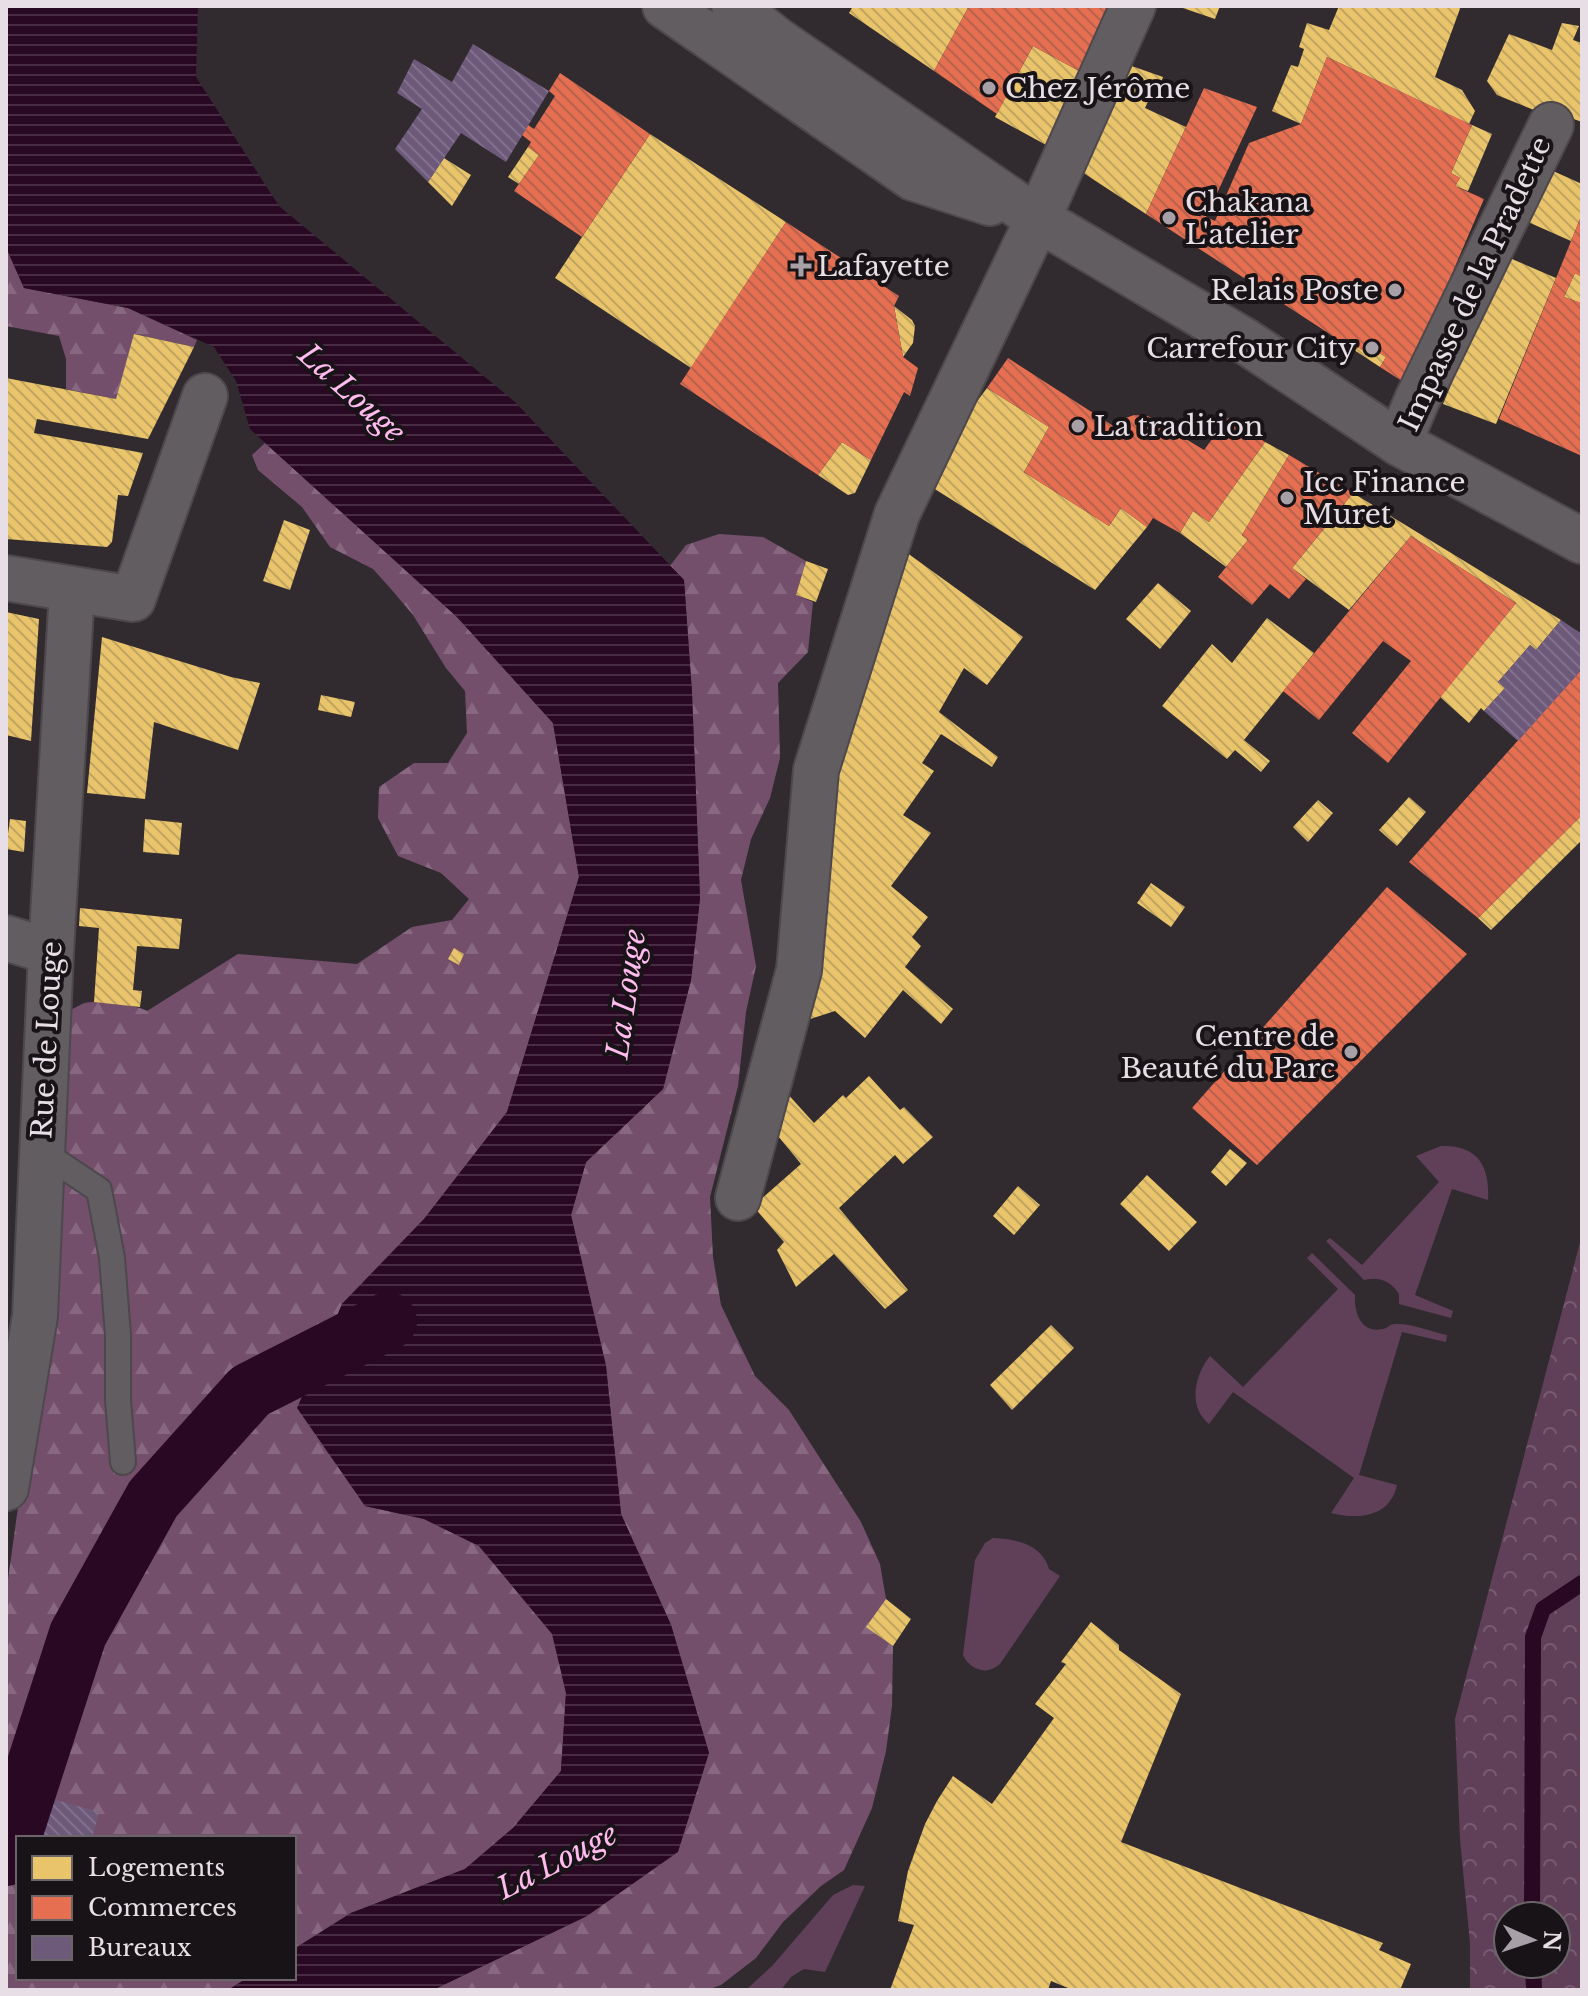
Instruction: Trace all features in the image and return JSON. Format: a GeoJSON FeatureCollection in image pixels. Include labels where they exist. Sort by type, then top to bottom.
{"type":"FeatureCollection","features":[{"type":"Feature","properties":{"kind":"street"},"geometry":{"type":"LineString","coordinates":[[665,6],[913,178],[1038,219]]}},
{"type":"Feature","properties":{"kind":"street"},"geometry":{"type":"LineString","coordinates":[[734,6],[777,40],[1038,219],[1245,341],[1399,443],[1582,541]]}},
{"type":"Feature","properties":{"kind":"street"},"geometry":{"type":"LineString","coordinates":[[738,1198],[799,970],[816,770],[897,514],[1038,219],[1133,6]]}},
{"type":"Feature","properties":{"kind":"street","name":"Impasse de la Pradette"},"geometry":{"type":"LineString","coordinates":[[1399,443],[1551,125]]}},
{"type":"Feature","properties":{"kind":"street"},"geometry":{"type":"LineString","coordinates":[[6,578],[133,599],[205,396]]}},
{"type":"Feature","properties":{"kind":"street","name":"Rue de Louge"},"geometry":{"type":"LineString","coordinates":[[6,1488],[35,1316],[51,952],[72,590]]}},
{"type":"Feature","properties":{"kind":"street"},"geometry":{"type":"LineString","coordinates":[[6,938],[51,952]]}},
{"type":"Feature","properties":{"kind":"lane"},"geometry":{"type":"LineString","coordinates":[[42,1152],[99,1190],[112,1258],[123,1462]]}},
{"type":"Feature","properties":{"kind":"green space"},"geometry":{"type":"Polygon","coordinates":[[[6,248],[24,288],[128,308],[197,340],[194,347],[135,334],[116,399],[66,389],[66,359],[59,336],[6,326],[6,248]]]}},
{"type":"Feature","properties":{"kind":"green space"},"geometry":{"type":"Polygon","coordinates":[[[265,443],[457,617],[553,723],[579,877],[507,1112],[424,1219],[342,1304],[365,1506],[424,1519],[479,1546],[553,1634],[566,1693],[561,1771],[513,1828],[465,1869],[351,1913],[296,1948],[296,1836],[89,1836],[6,1786],[6,1594],[44,1320],[72,1009],[84,1003],[98,1002],[147,1011],[238,954],[357,964],[412,927],[452,920],[469,899],[441,873],[398,856],[378,818],[379,787],[414,763],[448,763],[467,733],[465,691],[446,668],[413,615],[373,569],[330,547],[302,507],[258,470],[252,455],[265,443]]]}},
{"type":"Feature","properties":{"kind":"green space"},"geometry":{"type":"Polygon","coordinates":[[[719,534],[763,537],[806,561],[796,595],[813,602],[808,652],[778,683],[780,758],[770,798],[751,839],[741,880],[756,966],[746,1012],[738,1086],[710,1197],[713,1257],[721,1305],[755,1376],[789,1410],[861,1522],[880,1564],[886,1599],[867,1627],[893,1646],[892,1706],[886,1751],[872,1808],[844,1870],[821,1886],[783,1922],[756,1958],[721,1985],[707,1990],[433,1990],[587,1916],[709,1753],[671,1625],[621,1514],[606,1366],[571,1215],[586,1162],[663,1089],[691,980],[700,898],[692,693],[684,580],[670,566],[686,545],[719,534]]]}},
{"type":"Feature","properties":{"kind":"green space"},"geometry":{"type":"Polygon","coordinates":[[[1441,1146],[1464,1149],[1473,1154],[1484,1168],[1488,1188],[1488,1200],[1452,1189],[1415,1295],[1453,1311],[1451,1318],[1399,1304],[1399,1294],[1392,1286],[1380,1279],[1364,1280],[1326,1241],[1330,1238],[1362,1265],[1439,1182],[1416,1156],[1441,1146]]]}},
{"type":"Feature","properties":{"kind":"green space"},"geometry":{"type":"Polygon","coordinates":[[[1582,1235],[1582,1990],[1470,1990],[1470,1943],[1460,1839],[1455,1719],[1582,1235]]]}},
{"type":"Feature","properties":{"kind":"green space"},"geometry":{"type":"Polygon","coordinates":[[[1312,1253],[1355,1295],[1356,1309],[1364,1325],[1375,1330],[1401,1324],[1447,1335],[1446,1342],[1402,1332],[1359,1475],[1397,1485],[1388,1504],[1372,1514],[1352,1516],[1331,1513],[1354,1478],[1233,1392],[1209,1424],[1198,1409],[1197,1382],[1210,1356],[1243,1387],[1338,1289],[1307,1258],[1312,1253]]]}},
{"type":"Feature","properties":{"kind":"green space"},"geometry":{"type":"Polygon","coordinates":[[[993,1538],[1027,1544],[1041,1554],[1049,1569],[1060,1576],[1000,1664],[990,1670],[979,1670],[963,1655],[975,1560],[985,1543],[993,1538]]]}},
{"type":"Feature","properties":{"kind":"green space"},"geometry":{"type":"Polygon","coordinates":[[[6,1867],[16,1870],[16,1980],[244,1980],[228,1990],[6,1990],[6,1867]]]}},
{"type":"Feature","properties":{"kind":"green space"},"geometry":{"type":"Polygon","coordinates":[[[853,1885],[865,1886],[825,1972],[804,1969],[791,1977],[781,1990],[746,1990],[773,1965],[833,1895],[853,1885]]]}},
{"type":"Feature","properties":{"kind":"water","name":"La Louge"},"geometry":{"type":"Polygon","coordinates":[[[6,6],[198,6],[196,77],[279,206],[515,402],[684,580],[700,898],[691,980],[663,1089],[586,1162],[571,1215],[606,1366],[621,1514],[671,1625],[709,1753],[678,1852],[587,1916],[433,1990],[228,1990],[244,1980],[296,1980],[296,1948],[351,1913],[465,1869],[513,1828],[561,1771],[566,1693],[552,1634],[479,1546],[424,1519],[365,1506],[297,1408],[342,1304],[424,1219],[507,1112],[579,877],[553,723],[457,617],[250,429],[236,381],[214,347],[128,308],[24,288],[6,247],[6,6]]]}},
{"type":"Feature","properties":{"kind":"building: Logements"},"geometry":{"type":"Polygon","coordinates":[[[853,6],[969,6],[934,71],[849,13],[853,6]]]}},
{"type":"Feature","properties":{"kind":"building: Logements"},"geometry":{"type":"Polygon","coordinates":[[[1177,6],[1220,6],[1215,19],[1177,6]]]}},
{"type":"Feature","properties":{"kind":"building: Logements"},"geometry":{"type":"Polygon","coordinates":[[[1339,6],[1461,6],[1435,77],[1462,90],[1475,111],[1469,124],[1327,57],[1301,124],[1272,111],[1291,65],[1298,67],[1304,49],[1299,47],[1307,23],[1329,30],[1339,6]]]}},
{"type":"Feature","properties":{"kind":"building: Logements"},"geometry":{"type":"Polygon","coordinates":[[[1562,23],[1579,26],[1573,40],[1582,43],[1582,122],[1546,109],[1544,114],[1497,95],[1487,81],[1509,34],[1552,50],[1562,23]]]}},
{"type":"Feature","properties":{"kind":"building: Logements"},"geometry":{"type":"Polygon","coordinates":[[[1033,46],[1081,72],[1046,145],[995,117],[1033,46]]]}},
{"type":"Feature","properties":{"kind":"building: Logements"},"geometry":{"type":"Polygon","coordinates":[[[1126,64],[1163,77],[1159,89],[1154,89],[1145,108],[1186,127],[1146,214],[1079,170],[1126,64]]]}},
{"type":"Feature","properties":{"kind":"building: Logements"},"geometry":{"type":"Polygon","coordinates":[[[1472,125],[1492,134],[1468,191],[1455,186],[1460,178],[1451,173],[1472,125]]]}},
{"type":"Feature","properties":{"kind":"building: Logements"},"geometry":{"type":"Polygon","coordinates":[[[650,134],[786,222],[691,368],[555,278],[650,134]]]}},
{"type":"Feature","properties":{"kind":"building: Logements"},"geometry":{"type":"Polygon","coordinates":[[[528,147],[539,155],[519,184],[508,177],[528,147]]]}},
{"type":"Feature","properties":{"kind":"building: Logements"},"geometry":{"type":"Polygon","coordinates":[[[444,158],[471,175],[452,206],[428,182],[444,158]]]}},
{"type":"Feature","properties":{"kind":"building: Logements"},"geometry":{"type":"Polygon","coordinates":[[[1542,166],[1582,184],[1582,214],[1571,241],[1519,218],[1542,166]]]}},
{"type":"Feature","properties":{"kind":"building: Logements"},"geometry":{"type":"Polygon","coordinates":[[[1505,256],[1556,278],[1496,424],[1443,404],[1505,256]]]}},
{"type":"Feature","properties":{"kind":"building: Logements"},"geometry":{"type":"Polygon","coordinates":[[[1575,273],[1582,277],[1581,303],[1564,297],[1575,273]]]}},
{"type":"Feature","properties":{"kind":"building: Logements"},"geometry":{"type":"Polygon","coordinates":[[[894,306],[915,326],[913,343],[903,357],[894,306]]]}},
{"type":"Feature","properties":{"kind":"building: Logements"},"geometry":{"type":"Polygon","coordinates":[[[134,334],[194,347],[148,439],[37,419],[34,433],[143,453],[128,496],[118,495],[112,542],[107,547],[6,539],[6,378],[116,399],[134,334]]]}},
{"type":"Feature","properties":{"kind":"building: Logements"},"geometry":{"type":"Polygon","coordinates":[[[1351,342],[1365,352],[1374,350],[1386,357],[1380,367],[1348,346],[1351,342]]]}},
{"type":"Feature","properties":{"kind":"building: Logements"},"geometry":{"type":"Polygon","coordinates":[[[987,388],[1049,427],[1024,472],[1109,526],[1121,508],[1147,527],[1095,590],[930,486],[963,420],[987,388]]]}},
{"type":"Feature","properties":{"kind":"building: Logements"},"geometry":{"type":"Polygon","coordinates":[[[842,442],[871,460],[855,493],[848,495],[818,475],[842,442]]]}},
{"type":"Feature","properties":{"kind":"building: Logements"},"geometry":{"type":"Polygon","coordinates":[[[1265,442],[1289,455],[1242,535],[1248,540],[1226,567],[1180,533],[1193,511],[1209,522],[1265,442]]]}},
{"type":"Feature","properties":{"kind":"building: Logements"},"geometry":{"type":"Polygon","coordinates":[[[1353,493],[1561,620],[1536,650],[1530,645],[1498,682],[1505,688],[1469,723],[1440,697],[1516,603],[1411,536],[1349,610],[1292,568],[1353,493]]]}},
{"type":"Feature","properties":{"kind":"building: Logements"},"geometry":{"type":"Polygon","coordinates":[[[284,520],[310,530],[290,590],[263,581],[284,520]]]}},
{"type":"Feature","properties":{"kind":"building: Logements"},"geometry":{"type":"Polygon","coordinates":[[[899,547],[1023,637],[987,685],[964,668],[939,712],[998,757],[992,767],[941,734],[922,763],[934,771],[903,815],[931,833],[891,886],[928,917],[912,937],[921,946],[905,967],[953,1009],[941,1024],[903,990],[865,1038],[835,1011],[801,1022],[833,792],[899,547]]]}},
{"type":"Feature","properties":{"kind":"building: Logements"},"geometry":{"type":"Polygon","coordinates":[[[806,561],[828,569],[816,602],[796,595],[806,561]]]}},
{"type":"Feature","properties":{"kind":"building: Logements"},"geometry":{"type":"Polygon","coordinates":[[[1158,583],[1191,611],[1160,649],[1126,619],[1158,583]]]}},
{"type":"Feature","properties":{"kind":"building: Logements"},"geometry":{"type":"Polygon","coordinates":[[[6,612],[39,619],[31,741],[6,735],[6,612]]]}},
{"type":"Feature","properties":{"kind":"building: Logements"},"geometry":{"type":"Polygon","coordinates":[[[1267,618],[1314,653],[1244,740],[1270,761],[1261,772],[1235,750],[1227,759],[1162,706],[1212,644],[1232,663],[1267,618]]]}},
{"type":"Feature","properties":{"kind":"building: Logements"},"geometry":{"type":"Polygon","coordinates":[[[102,637],[260,683],[238,750],[154,722],[145,799],[87,793],[102,637]]]}},
{"type":"Feature","properties":{"kind":"building: Logements"},"geometry":{"type":"Polygon","coordinates":[[[321,695],[355,702],[351,717],[318,710],[321,695]]]}},
{"type":"Feature","properties":{"kind":"building: Logements"},"geometry":{"type":"Polygon","coordinates":[[[1409,797],[1426,812],[1397,846],[1379,830],[1409,797]]]}},
{"type":"Feature","properties":{"kind":"building: Logements"},"geometry":{"type":"Polygon","coordinates":[[[1318,800],[1333,813],[1308,842],[1293,827],[1318,800]]]}},
{"type":"Feature","properties":{"kind":"building: Logements"},"geometry":{"type":"Polygon","coordinates":[[[1582,815],[1582,840],[1491,930],[1478,918],[1582,815]]]}},
{"type":"Feature","properties":{"kind":"building: Logements"},"geometry":{"type":"Polygon","coordinates":[[[10,819],[26,821],[24,852],[6,849],[10,819]]]}},
{"type":"Feature","properties":{"kind":"building: Logements"},"geometry":{"type":"Polygon","coordinates":[[[145,819],[182,823],[179,855],[143,852],[145,819]]]}},
{"type":"Feature","properties":{"kind":"building: Logements"},"geometry":{"type":"Polygon","coordinates":[[[1151,883],[1185,907],[1171,927],[1137,903],[1151,883]]]}},
{"type":"Feature","properties":{"kind":"building: Logements"},"geometry":{"type":"Polygon","coordinates":[[[80,908],[182,919],[179,949],[137,946],[133,990],[142,991],[140,1007],[94,1002],[99,928],[79,926],[80,908]]]}},
{"type":"Feature","properties":{"kind":"building: Logements"},"geometry":{"type":"Polygon","coordinates":[[[454,948],[464,954],[459,965],[448,959],[454,948]]]}},
{"type":"Feature","properties":{"kind":"building: Logements"},"geometry":{"type":"Polygon","coordinates":[[[869,1076],[900,1110],[904,1107],[933,1137],[903,1164],[895,1155],[839,1208],[908,1290],[885,1309],[834,1254],[796,1287],[777,1250],[784,1242],[753,1206],[801,1164],[773,1130],[785,1091],[814,1123],[843,1095],[846,1098],[869,1076]]]}},
{"type":"Feature","properties":{"kind":"building: Logements"},"geometry":{"type":"Polygon","coordinates":[[[1230,1149],[1247,1163],[1226,1186],[1211,1172],[1230,1149]]]}},
{"type":"Feature","properties":{"kind":"building: Logements"},"geometry":{"type":"Polygon","coordinates":[[[1147,1175],[1197,1222],[1169,1251],[1120,1204],[1147,1175]]]}},
{"type":"Feature","properties":{"kind":"building: Logements"},"geometry":{"type":"Polygon","coordinates":[[[1018,1186],[1040,1205],[1014,1235],[993,1216],[1018,1186]]]}},
{"type":"Feature","properties":{"kind":"building: Logements"},"geometry":{"type":"Polygon","coordinates":[[[1051,1325],[1074,1348],[1012,1410],[990,1385],[1051,1325]]]}},
{"type":"Feature","properties":{"kind":"building: Logements"},"geometry":{"type":"Polygon","coordinates":[[[886,1599],[911,1619],[893,1646],[866,1627],[886,1599]]]}},
{"type":"Feature","properties":{"kind":"building: Logements"},"geometry":{"type":"Polygon","coordinates":[[[1091,1622],[1119,1645],[1119,1650],[1181,1694],[1121,1842],[1383,1943],[1379,1950],[1411,1964],[1400,1990],[1073,1990],[1051,1981],[1048,1990],[890,1990],[914,1925],[898,1921],[908,1871],[937,1801],[953,1776],[992,1804],[1054,1718],[1035,1704],[1066,1664],[1061,1662],[1091,1622]]]}},
{"type":"Feature","properties":{"kind":"building: Commerces"},"geometry":{"type":"Polygon","coordinates":[[[969,6],[1111,6],[1081,72],[1033,46],[997,114],[934,71],[969,6]]]}},
{"type":"Feature","properties":{"kind":"building: Commerces"},"geometry":{"type":"Polygon","coordinates":[[[1327,57],[1472,125],[1451,173],[1460,178],[1455,186],[1484,199],[1405,383],[1380,367],[1386,357],[1374,350],[1365,352],[1351,342],[1348,346],[1146,214],[1204,88],[1257,107],[1206,217],[1215,221],[1249,143],[1301,124],[1327,57]]]}},
{"type":"Feature","properties":{"kind":"building: Commerces"},"geometry":{"type":"Polygon","coordinates":[[[560,73],[650,134],[582,237],[514,191],[539,155],[528,147],[531,142],[522,135],[528,125],[534,129],[555,96],[549,91],[560,73]]]}},
{"type":"Feature","properties":{"kind":"building: Commerces"},"geometry":{"type":"Polygon","coordinates":[[[1582,214],[1582,277],[1575,273],[1564,297],[1582,303],[1582,456],[1499,419],[1582,214]]]}},
{"type":"Feature","properties":{"kind":"building: Commerces"},"geometry":{"type":"Polygon","coordinates":[[[786,222],[899,296],[894,306],[903,357],[918,368],[910,396],[904,392],[871,460],[842,442],[818,475],[680,384],[786,222]]]}},
{"type":"Feature","properties":{"kind":"building: Commerces"},"geometry":{"type":"Polygon","coordinates":[[[1008,358],[1118,429],[1126,418],[1148,416],[1204,450],[1228,418],[1265,442],[1209,522],[1193,511],[1180,533],[1153,518],[1147,527],[1121,508],[1109,526],[1024,472],[1049,427],[987,388],[1008,358]]]}},
{"type":"Feature","properties":{"kind":"building: Commerces"},"geometry":{"type":"Polygon","coordinates":[[[1289,455],[1353,493],[1292,568],[1306,579],[1289,599],[1270,584],[1252,605],[1218,577],[1248,540],[1242,535],[1289,455]]]}},
{"type":"Feature","properties":{"kind":"building: Commerces"},"geometry":{"type":"Polygon","coordinates":[[[1411,536],[1516,603],[1388,763],[1352,733],[1411,661],[1383,641],[1319,720],[1283,691],[1411,536]]]}},
{"type":"Feature","properties":{"kind":"building: Commerces"},"geometry":{"type":"Polygon","coordinates":[[[1582,669],[1582,815],[1478,918],[1409,862],[1582,669]]]}},
{"type":"Feature","properties":{"kind":"building: Commerces"},"geometry":{"type":"Polygon","coordinates":[[[1387,887],[1467,954],[1257,1165],[1192,1108],[1387,887]]]}},
{"type":"Feature","properties":{"kind":"building: Bureaux"},"geometry":{"type":"Polygon","coordinates":[[[473,44],[549,91],[506,162],[461,133],[428,182],[395,149],[422,109],[397,93],[414,59],[452,82],[473,44]]]}},
{"type":"Feature","properties":{"kind":"building: Bureaux"},"geometry":{"type":"Polygon","coordinates":[[[1561,620],[1582,634],[1582,669],[1518,741],[1484,711],[1505,688],[1498,682],[1530,645],[1536,650],[1561,620]]]}},
{"type":"Feature","properties":{"kind":"building: Bureaux"},"geometry":{"type":"Polygon","coordinates":[[[6,1786],[99,1812],[93,1836],[16,1836],[16,1870],[6,1867],[6,1786]]]}},
{"type":"Feature","properties":{"kind":"waterway"},"geometry":{"type":"LineString","coordinates":[[6,1857],[78,1634],[153,1499],[250,1391],[388,1321]]}},
{"type":"Feature","properties":{"kind":"waterway"},"geometry":{"type":"LineString","coordinates":[[1532,1900],[1533,1637],[1543,1609],[1582,1583]]}},
{"type":"Feature","properties":{"kind":"waterway"},"geometry":{"type":"LineString","coordinates":[[1534,1980],[1534,1990]]}},
{"type":"Feature","properties":{"kind":"place","name":"Chez Jérôme"},"geometry":{"type":"Point","coordinates":[989,88]}},
{"type":"Feature","properties":{"kind":"place","name":"Chakana L'atelier"},"geometry":{"type":"Point","coordinates":[1169,218]}},
{"type":"Feature","properties":{"kind":"place","name":"Lafayette"},"geometry":{"type":"Point","coordinates":[801,266]}},
{"type":"Feature","properties":{"kind":"place","name":"Relais Poste"},"geometry":{"type":"Point","coordinates":[1395,290]}},
{"type":"Feature","properties":{"kind":"place","name":"Carrefour City"},"geometry":{"type":"Point","coordinates":[1372,348]}},
{"type":"Feature","properties":{"kind":"place","name":"La tradition"},"geometry":{"type":"Point","coordinates":[1078,426]}},
{"type":"Feature","properties":{"kind":"place","name":"Icc Finance Muret"},"geometry":{"type":"Point","coordinates":[1287,498]}},
{"type":"Feature","properties":{"kind":"place","name":"Centre de Beauté du Parc"},"geometry":{"type":"Point","coordinates":[1351,1052]}}]}
